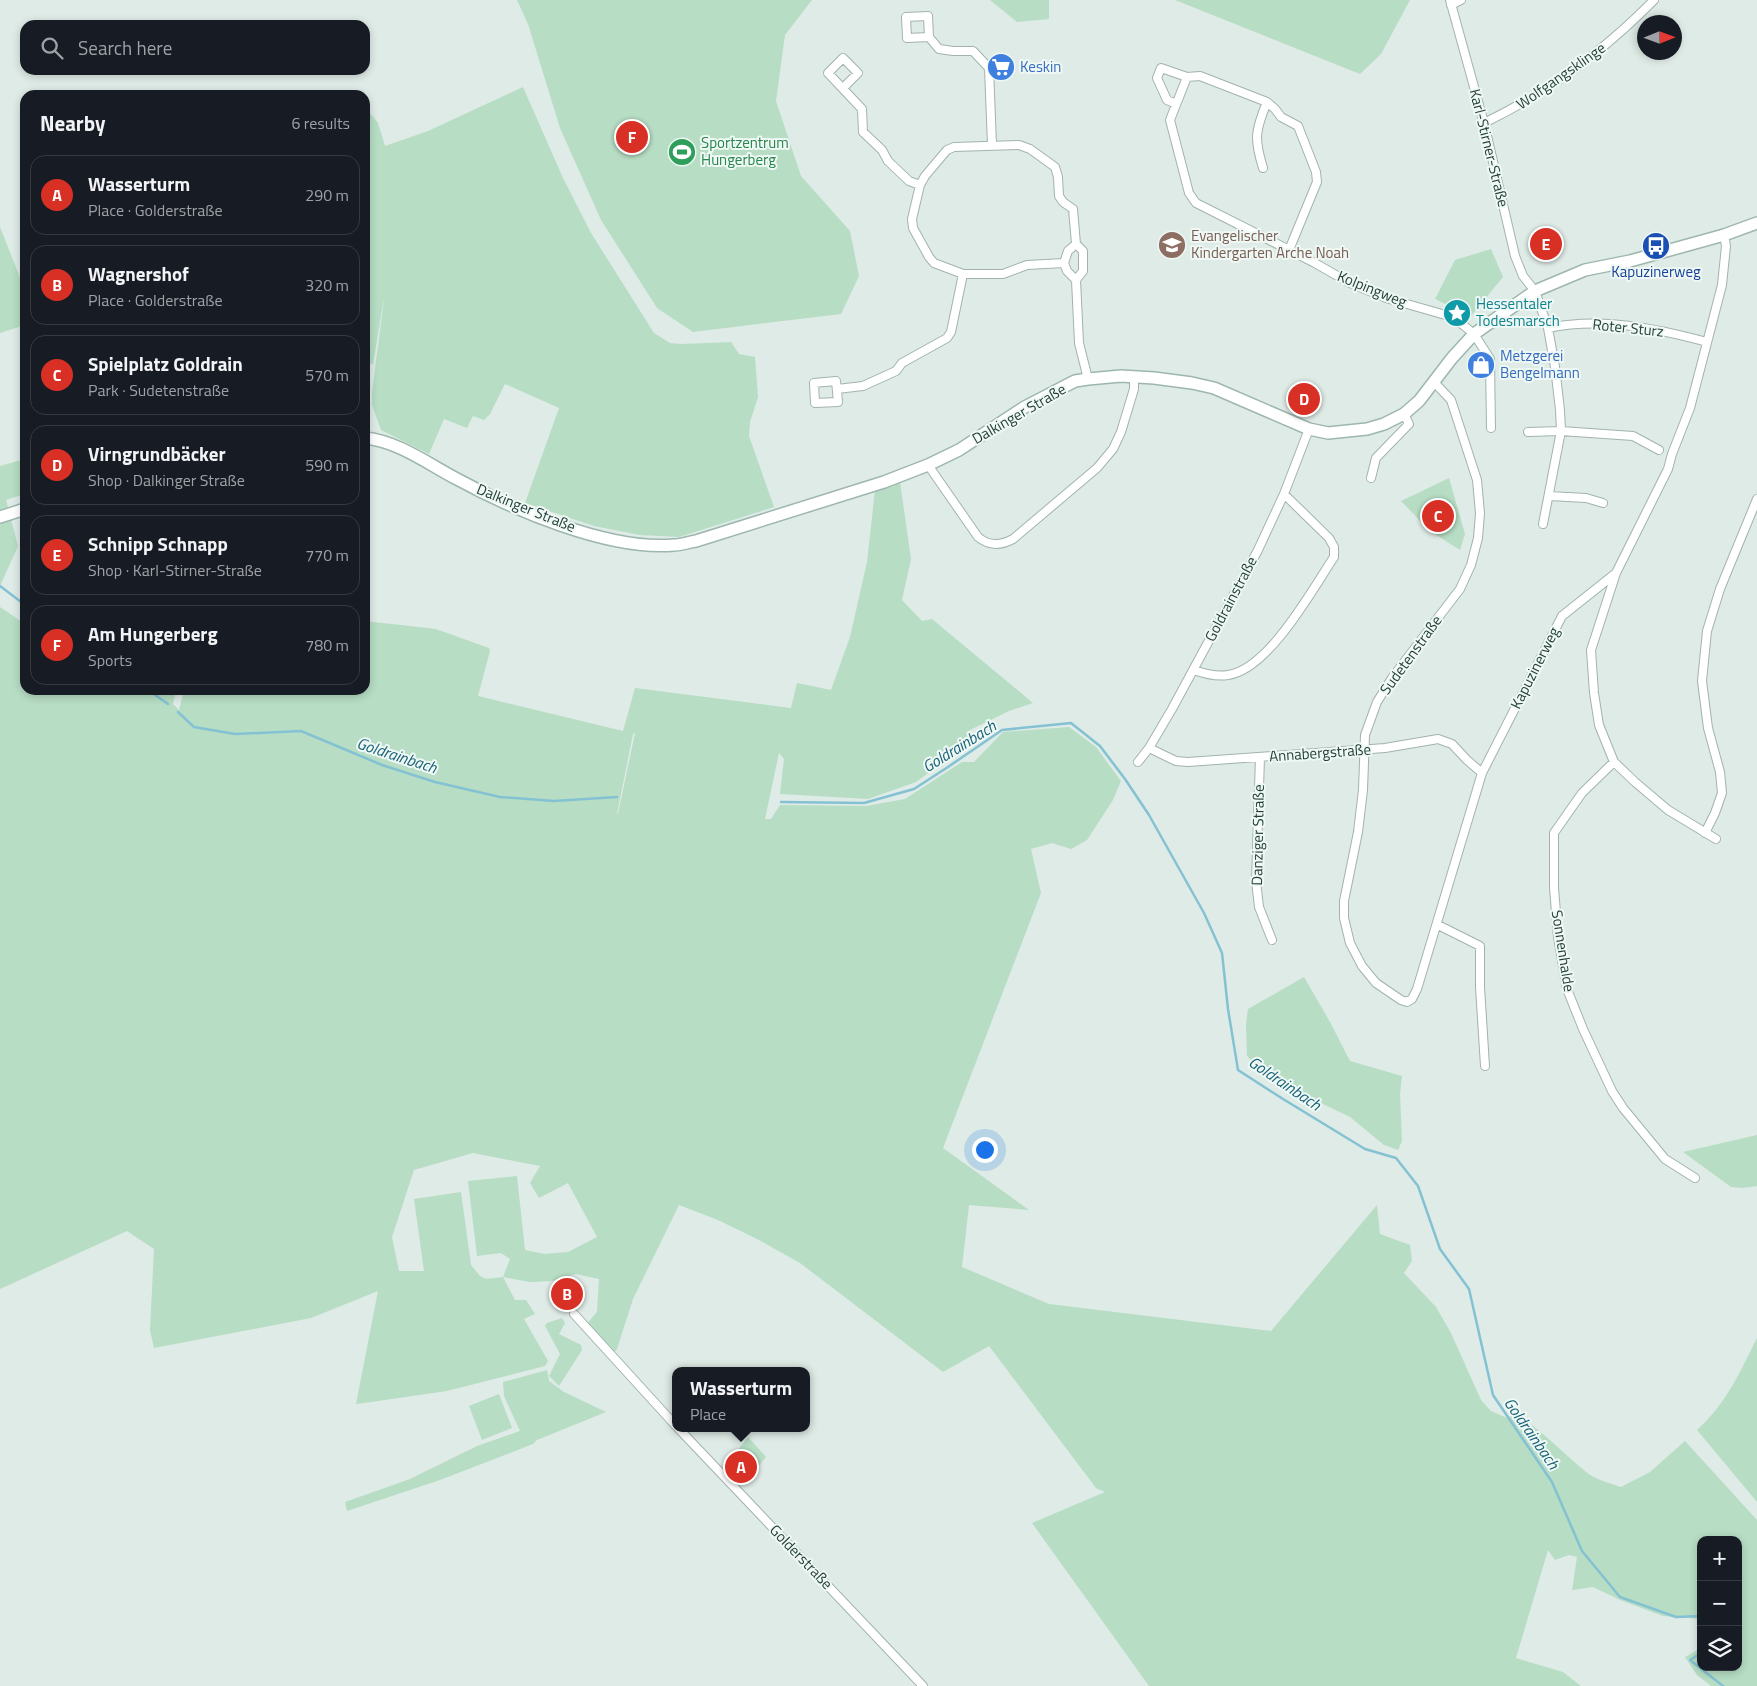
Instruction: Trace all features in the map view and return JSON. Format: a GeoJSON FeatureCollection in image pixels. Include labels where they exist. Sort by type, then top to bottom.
{"type":"FeatureCollection","features":[{"type":"Feature","properties":{"kind":"street"},"geometry":{"type":"LineString","coordinates":[[1451,2],[1461,0]]}},
{"type":"Feature","properties":{"kind":"street","name":"Wolfgangsklinge"},"geometry":{"type":"LineString","coordinates":[[1484,123],[1512,109],[1578,68],[1602,49],[1654,0]]}},
{"type":"Feature","properties":{"kind":"street","name":"Karl-Stirner-Straße"},"geometry":{"type":"LineString","coordinates":[[1451,2],[1484,123],[1515,256],[1523,276],[1535,291],[1548,328],[1555,367],[1561,431],[1543,524]]}},
{"type":"Feature","properties":{"kind":"street"},"geometry":{"type":"LineString","coordinates":[[929,37],[940,49],[952,52],[973,51],[989,68],[992,145]]}},
{"type":"Feature","properties":{"kind":"street"},"geometry":{"type":"LineString","coordinates":[[1176,104],[1167,100],[1157,78],[1161,68],[1186,77],[1200,76],[1267,102],[1281,117],[1298,126],[1316,172],[1317,182],[1289,250]]}},
{"type":"Feature","properties":{"kind":"street","name":"Kolpingweg"},"geometry":{"type":"LineString","coordinates":[[1186,77],[1170,120],[1189,193],[1196,203],[1350,283],[1377,294],[1449,316],[1474,334],[1490,359],[1490,428]]}},
{"type":"Feature","properties":{"kind":"street"},"geometry":{"type":"LineString","coordinates":[[843,88],[862,109],[864,132],[882,150],[888,161],[909,181],[920,185]]}},
{"type":"Feature","properties":{"kind":"street"},"geometry":{"type":"LineString","coordinates":[[1263,168],[1257,149],[1256,133],[1267,102]]}},
{"type":"Feature","properties":{"kind":"street"},"geometry":{"type":"LineString","coordinates":[[1064,263],[1027,265],[1003,274],[963,274],[934,263],[913,228],[912,219],[920,185],[925,176],[947,150],[963,146],[1019,145],[1030,149],[1056,167],[1059,196],[1063,202],[1073,209],[1076,244],[1083,251],[1083,271],[1076,280],[1079,343],[1088,379]]}},
{"type":"Feature","properties":{"kind":"street","name":"Dalkinger Straße"},"geometry":{"type":"LineString","coordinates":[[370,438],[378,439],[400,448],[472,487],[541,518],[598,536],[627,542],[675,545],[696,541],[884,482],[928,465],[959,450],[1024,408],[1075,381],[1121,376],[1154,378],[1214,388],[1309,429],[1328,433],[1367,429],[1384,424],[1404,414],[1419,401],[1452,358],[1474,334],[1535,291],[1585,270],[1630,261],[1757,224]]}},
{"type":"Feature","properties":{"kind":"street","name":"Kapuzinerweg"},"geometry":{"type":"LineString","coordinates":[[1412,999],[1438,925],[1482,772],[1562,616],[1616,573],[1668,469],[1690,408],[1722,285],[1726,246],[1724,235]]}},
{"type":"Feature","properties":{"kind":"street"},"geometry":{"type":"LineString","coordinates":[[1076,244],[1068,251],[1064,263],[1067,271],[1076,280]]}},
{"type":"Feature","properties":{"kind":"street"},"geometry":{"type":"LineString","coordinates":[[837,389],[863,386],[896,371],[902,363],[947,338],[951,332],[963,274]]}},
{"type":"Feature","properties":{"kind":"street","name":"Roter Sturz"},"geometry":{"type":"LineString","coordinates":[[1548,328],[1569,324],[1614,324],[1670,332],[1707,342]]}},
{"type":"Feature","properties":{"kind":"street"},"geometry":{"type":"LineString","coordinates":[[928,465],[978,537],[986,543],[1004,544],[1013,539],[1078,485],[1097,468],[1113,449],[1121,432],[1132,398],[1134,377]]}},
{"type":"Feature","properties":{"kind":"street","name":"Sudetenstraße"},"geometry":{"type":"LineString","coordinates":[[1412,999],[1406,1002],[1401,1000],[1376,983],[1362,966],[1350,944],[1344,918],[1344,901],[1358,832],[1363,790],[1365,735],[1377,702],[1392,678],[1460,590],[1472,565],[1478,538],[1480,513],[1477,480],[1451,400],[1434,382]]}},
{"type":"Feature","properties":{"kind":"street"},"geometry":{"type":"LineString","coordinates":[[1371,478],[1376,458],[1409,424],[1404,414]]}},
{"type":"Feature","properties":{"kind":"street","name":"Goldrainstraße"},"geometry":{"type":"LineString","coordinates":[[1138,762],[1149,748],[1194,670],[1258,550],[1284,494],[1309,429]]}},
{"type":"Feature","properties":{"kind":"street"},"geometry":{"type":"LineString","coordinates":[[1528,432],[1561,431],[1633,436],[1659,450]]}},
{"type":"Feature","properties":{"kind":"street"},"geometry":{"type":"LineString","coordinates":[[1194,670],[1210,675],[1228,676],[1242,671],[1254,662],[1288,628],[1334,557],[1334,547],[1330,538],[1284,494]]}},
{"type":"Feature","properties":{"kind":"street"},"geometry":{"type":"LineString","coordinates":[[1549,496],[1586,498],[1604,503]]}},
{"type":"Feature","properties":{"kind":"street"},"geometry":{"type":"LineString","coordinates":[[1705,833],[1722,793],[1720,772],[1708,728],[1702,681],[1707,631],[1720,589],[1757,500]]}},
{"type":"Feature","properties":{"kind":"street"},"geometry":{"type":"LineString","coordinates":[[0,517],[20,511]]}},
{"type":"Feature","properties":{"kind":"street"},"geometry":{"type":"LineString","coordinates":[[1616,573],[1591,650],[1594,693],[1599,725],[1614,762],[1668,810],[1716,839]]}},
{"type":"Feature","properties":{"kind":"street","name":"Annabergstraße"},"geometry":{"type":"LineString","coordinates":[[1149,748],[1176,761],[1188,762],[1364,750],[1438,739],[1452,744],[1482,772]]}},
{"type":"Feature","properties":{"kind":"street","name":"Danziger Straße"},"geometry":{"type":"LineString","coordinates":[[1260,757],[1256,881],[1259,907],[1272,940]]}},
{"type":"Feature","properties":{"kind":"street","name":"Sonnenhalde"},"geometry":{"type":"LineString","coordinates":[[1614,762],[1582,793],[1554,833],[1554,888],[1558,937],[1567,989],[1583,1029],[1616,1097],[1666,1159],[1695,1178]]}},
{"type":"Feature","properties":{"kind":"street"},"geometry":{"type":"LineString","coordinates":[[1438,925],[1480,946],[1480,987],[1485,1066]]}},
{"type":"Feature","properties":{"kind":"street","name":"Golderstraße"},"geometry":{"type":"LineString","coordinates":[[574,1314],[672,1422]]}},
{"type":"Feature","properties":{"kind":"street","name":"Golderstraße"},"geometry":{"type":"LineString","coordinates":[[682,1432],[923,1686]]}},
{"type":"Feature","properties":{"kind":"green space","name":"Sportzentrum Hungerberg"},"geometry":{"type":"Polygon","coordinates":[[[517,0],[812,0],[785,35],[776,101],[801,176],[850,231],[859,276],[841,314],[693,332],[657,308],[601,220],[560,128],[528,24],[517,0]]]}},
{"type":"Feature","properties":{"kind":"green space"},"geometry":{"type":"Polygon","coordinates":[[[990,0],[1049,0],[1049,19],[1017,22],[990,0]]]}},
{"type":"Feature","properties":{"kind":"green space"},"geometry":{"type":"Polygon","coordinates":[[[1175,0],[1410,0],[1381,54],[1360,74],[1175,0]]]}},
{"type":"Feature","properties":{"kind":"green space"},"geometry":{"type":"Polygon","coordinates":[[[523,87],[563,178],[591,233],[654,333],[670,343],[731,342],[739,354],[755,357],[758,397],[750,422],[749,436],[774,507],[679,537],[640,535],[594,526],[525,503],[559,408],[505,384],[490,414],[484,420],[473,416],[467,428],[444,419],[429,454],[381,430],[372,405],[372,392],[385,292],[373,365],[370,363],[370,113],[378,123],[385,146],[428,131],[523,87]]]}},
{"type":"Feature","properties":{"kind":"green space"},"geometry":{"type":"Polygon","coordinates":[[[0,227],[20,277],[20,327],[0,333],[0,227]]]}},
{"type":"Feature","properties":{"kind":"green space"},"geometry":{"type":"Polygon","coordinates":[[[1491,249],[1503,277],[1471,316],[1435,299],[1455,260],[1491,249]]]}},
{"type":"Feature","properties":{"kind":"green space"},"geometry":{"type":"Polygon","coordinates":[[[20,460],[20,496],[6,500],[18,546],[0,586],[0,466],[20,460]]]}},
{"type":"Feature","properties":{"kind":"green space"},"geometry":{"type":"Polygon","coordinates":[[[1449,478],[1465,534],[1460,550],[1430,531],[1401,501],[1449,478]]]}},
{"type":"Feature","properties":{"kind":"green space"},"geometry":{"type":"Polygon","coordinates":[[[900,482],[911,559],[902,600],[922,621],[932,619],[1033,703],[1009,711],[970,730],[974,740],[916,782],[868,799],[780,794],[784,759],[779,753],[765,819],[771,819],[780,805],[866,806],[905,799],[962,762],[974,762],[1003,732],[1069,727],[1096,747],[1121,781],[1113,800],[1087,840],[1071,849],[1052,843],[1031,849],[1041,893],[943,1148],[1029,1210],[969,1205],[962,1267],[1049,1304],[1271,1331],[1377,1205],[1380,1234],[1410,1245],[1412,1261],[1404,1273],[1436,1307],[1451,1333],[1481,1400],[1491,1411],[1507,1418],[1514,1415],[1520,1417],[1540,1431],[1592,1476],[1621,1487],[1650,1472],[1685,1441],[1757,1520],[1757,1686],[1711,1686],[1697,1675],[1685,1657],[1697,1650],[1697,1671],[1742,1671],[1742,1536],[1697,1536],[1697,1619],[1663,1616],[1620,1600],[1593,1587],[1572,1590],[1577,1557],[1569,1555],[1555,1560],[1548,1550],[1516,1658],[1563,1672],[1581,1686],[1149,1686],[1032,1523],[1105,1492],[1096,1488],[989,1346],[943,1372],[800,1263],[718,1220],[679,1205],[633,1299],[617,1349],[612,1355],[585,1326],[597,1312],[599,1279],[576,1274],[552,1281],[530,1282],[503,1277],[515,1300],[526,1300],[535,1314],[524,1319],[548,1361],[545,1366],[447,1391],[356,1404],[378,1291],[311,1318],[154,1348],[150,1330],[154,1249],[127,1231],[0,1289],[0,607],[20,621],[20,695],[175,695],[173,704],[179,710],[183,695],[370,695],[370,622],[436,629],[489,648],[490,651],[478,696],[623,731],[635,688],[791,708],[797,683],[831,690],[850,637],[867,562],[875,490],[900,482]],[[635,733],[633,734],[618,814],[635,733]],[[473,1153],[414,1170],[392,1237],[399,1271],[424,1271],[414,1199],[461,1192],[471,1265],[480,1276],[486,1279],[503,1277],[510,1259],[501,1253],[477,1256],[468,1181],[517,1176],[525,1250],[544,1254],[568,1252],[597,1237],[568,1183],[539,1198],[530,1183],[540,1166],[473,1153]]]}},
{"type":"Feature","properties":{"kind":"green space"},"geometry":{"type":"Polygon","coordinates":[[[1304,977],[1350,1061],[1402,1076],[1400,1094],[1402,1141],[1398,1150],[1384,1145],[1350,1117],[1269,1078],[1247,1056],[1246,1024],[1248,1009],[1304,977]]]}},
{"type":"Feature","properties":{"kind":"green space"},"geometry":{"type":"Polygon","coordinates":[[[1757,1135],[1757,1186],[1731,1187],[1683,1152],[1757,1135]]]}},
{"type":"Feature","properties":{"kind":"green space"},"geometry":{"type":"Polygon","coordinates":[[[562,1318],[565,1323],[559,1334],[581,1345],[582,1350],[559,1386],[549,1376],[560,1354],[545,1326],[547,1323],[562,1318]]]}},
{"type":"Feature","properties":{"kind":"green space"},"geometry":{"type":"Polygon","coordinates":[[[1757,1338],[1757,1502],[1697,1430],[1724,1398],[1757,1338]]]}},
{"type":"Feature","properties":{"kind":"green space"},"geometry":{"type":"Polygon","coordinates":[[[547,1370],[549,1381],[564,1392],[606,1412],[537,1440],[533,1444],[440,1480],[347,1511],[345,1502],[410,1479],[477,1446],[520,1431],[504,1396],[503,1382],[547,1370]]]}},
{"type":"Feature","properties":{"kind":"green space"},"geometry":{"type":"Polygon","coordinates":[[[499,1394],[512,1428],[482,1440],[469,1406],[499,1394]]]}},
{"type":"Feature","properties":{"kind":"green space"},"geometry":{"type":"Polygon","coordinates":[[[748,1437],[766,1457],[743,1485],[725,1466],[748,1437]]]}},
{"type":"Feature","properties":{"kind":"waterway","name":"Goldrainbach"},"geometry":{"type":"LineString","coordinates":[[0,586],[20,601]]}},
{"type":"Feature","properties":{"kind":"waterway","name":"Goldrainbach"},"geometry":{"type":"LineString","coordinates":[[155,695],[168,704]]}},
{"type":"Feature","properties":{"kind":"waterway","name":"Goldrainbach"},"geometry":{"type":"LineString","coordinates":[[178,712],[194,727],[235,734],[301,731],[382,765],[435,782],[500,797],[554,801],[617,797]]}},
{"type":"Feature","properties":{"kind":"waterway","name":"Goldrainbach"},"geometry":{"type":"LineString","coordinates":[[781,802],[864,803],[914,789],[1002,730],[1071,723],[1100,746],[1149,815],[1204,913],[1222,953],[1228,1009],[1238,1070],[1365,1149],[1396,1158],[1418,1186],[1440,1249],[1469,1289],[1493,1395],[1552,1482],[1582,1551],[1620,1597],[1676,1617],[1697,1616]]}},
{"type":"Feature","properties":{"kind":"waterway","name":"Goldrainbach"},"geometry":{"type":"LineString","coordinates":[[1697,1656],[1690,1660],[1697,1666]]}},
{"type":"Feature","properties":{"kind":"waterway","name":"Goldrainbach"},"geometry":{"type":"LineString","coordinates":[[1704,1671],[1723,1686]]}},
{"type":"Feature","properties":{"kind":"place","name":"Keskin"},"geometry":{"type":"Point","coordinates":[1001,67]}},
{"type":"Feature","properties":{"kind":"place","name":"Am Hungerberg"},"geometry":{"type":"Point","coordinates":[632,137]}},
{"type":"Feature","properties":{"kind":"place","name":"Sportzentrum Hungerberg"},"geometry":{"type":"Point","coordinates":[682,152]}},
{"type":"Feature","properties":{"kind":"place","name":"Schnipp Schnapp"},"geometry":{"type":"Point","coordinates":[1546,244]}},
{"type":"Feature","properties":{"kind":"place","name":"Evangelischer Kindergarten Arche Noah"},"geometry":{"type":"Point","coordinates":[1172,245]}},
{"type":"Feature","properties":{"kind":"place","name":"Kapuzinerweg"},"geometry":{"type":"Point","coordinates":[1656,246]}},
{"type":"Feature","properties":{"kind":"place","name":"Hessentaler Todesmarsch"},"geometry":{"type":"Point","coordinates":[1457,313]}},
{"type":"Feature","properties":{"kind":"place","name":"Metzgerei Bengelmann"},"geometry":{"type":"Point","coordinates":[1481,365]}},
{"type":"Feature","properties":{"kind":"place","name":"Virngrundbäcker"},"geometry":{"type":"Point","coordinates":[1304,399]}},
{"type":"Feature","properties":{"kind":"place","name":"Spielplatz Goldrain"},"geometry":{"type":"Point","coordinates":[1438,516]}},
{"type":"Feature","properties":{"kind":"place","name":"Wagnershof"},"geometry":{"type":"Point","coordinates":[567,1294]}},
{"type":"Feature","properties":{"kind":"place","name":"Wasserturm"},"geometry":{"type":"Point","coordinates":[741,1467]}}]}
